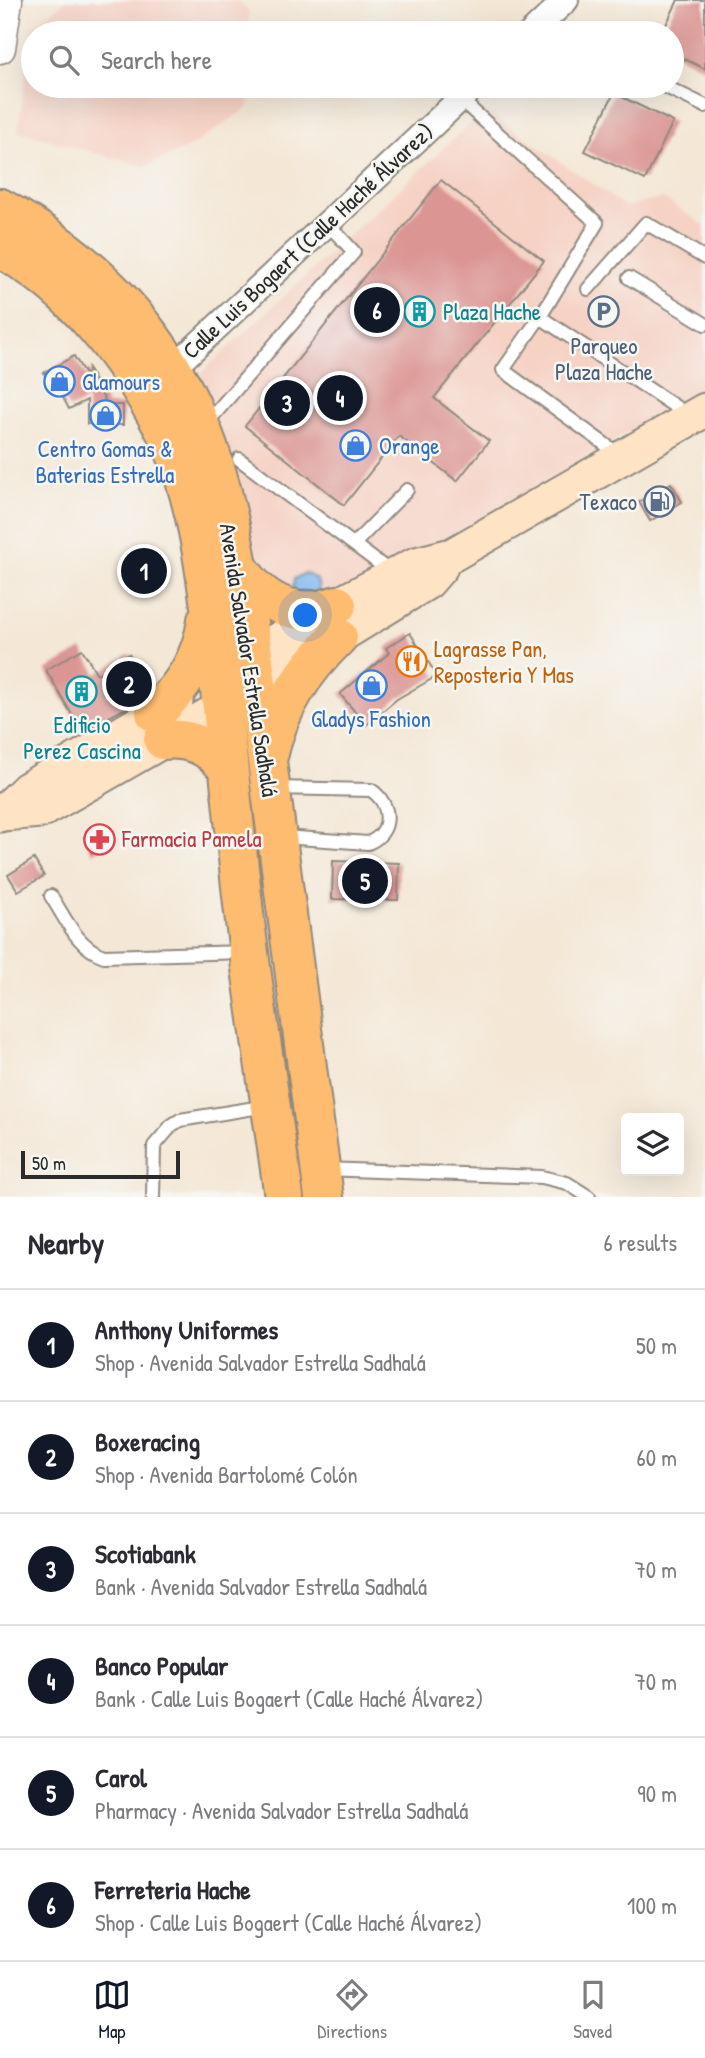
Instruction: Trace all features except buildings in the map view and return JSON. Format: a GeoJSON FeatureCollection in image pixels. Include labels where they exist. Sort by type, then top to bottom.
{"type":"FeatureCollection","features":[{"type":"Feature","properties":{"kind":"highway","name":"Avenida Salvador Estrella Sadhalá"},"geometry":{"type":"LineString","coordinates":[[0,208],[65,250],[110,289],[144,326],[173,368],[213,461],[239,568],[255,670],[322,1183]]}},
{"type":"Feature","properties":{"kind":"highway","name":"Avenida Salvador Estrella Sadhalá"},"geometry":{"type":"LineString","coordinates":[[0,248],[47,280],[83,311],[111,345],[140,386],[171,442],[183,474],[202,548],[243,910],[284,1197]]}},
{"type":"Feature","properties":{"kind":"highway"},"geometry":{"type":"LineString","coordinates":[[239,568],[254,589],[275,604],[299,611],[325,610],[337,621],[292,694],[276,727],[269,775]]}},
{"type":"Feature","properties":{"kind":"highway"},"geometry":{"type":"LineString","coordinates":[[208,594],[207,624],[199,653],[159,727],[183,740],[201,745],[217,756],[229,771]]}},
{"type":"Feature","properties":{"kind":"main road"},"geometry":{"type":"LineString","coordinates":[[1,814],[27,789],[159,727],[337,621],[395,575],[416,564],[452,555],[698,413]]}},
{"type":"Feature","properties":{"kind":"main road"},"geometry":{"type":"LineString","coordinates":[[337,621],[428,582],[452,555]]}},
{"type":"Feature","properties":{"kind":"street"},"geometry":{"type":"LineString","coordinates":[[0,48],[7,0]]}},
{"type":"Feature","properties":{"kind":"street"},"geometry":{"type":"LineString","coordinates":[[547,21],[566,0]]}},
{"type":"Feature","properties":{"kind":"street","name":"Calle Luis Bogaert (Calle Haché Álvarez)"},"geometry":{"type":"LineString","coordinates":[[173,368],[462,98]]}},
{"type":"Feature","properties":{"kind":"lane"},"geometry":{"type":"LineString","coordinates":[[684,96],[705,106]]}},
{"type":"Feature","properties":{"kind":"lane"},"geometry":{"type":"LineString","coordinates":[[472,98],[597,223],[540,317],[503,370],[623,457]]}},
{"type":"Feature","properties":{"kind":"lane"},"geometry":{"type":"LineString","coordinates":[[201,429],[354,252],[327,223]]}},
{"type":"Feature","properties":{"kind":"lane"},"geometry":{"type":"LineString","coordinates":[[588,289],[646,223],[705,258]]}},
{"type":"Feature","properties":{"kind":"lane"},"geometry":{"type":"LineString","coordinates":[[629,278],[705,324]]}},
{"type":"Feature","properties":{"kind":"lane"},"geometry":{"type":"LineString","coordinates":[[540,317],[698,413]]}},
{"type":"Feature","properties":{"kind":"lane"},"geometry":{"type":"LineString","coordinates":[[239,459],[395,575]]}},
{"type":"Feature","properties":{"kind":"lane"},"geometry":{"type":"LineString","coordinates":[[354,544],[407,491]]}},
{"type":"Feature","properties":{"kind":"lane"},"geometry":{"type":"LineString","coordinates":[[269,775],[372,790],[386,805],[386,828],[379,839],[368,843],[277,836]]}},
{"type":"Feature","properties":{"kind":"lane"},"geometry":{"type":"LineString","coordinates":[[51,896],[83,945],[104,956],[250,952]]}},
{"type":"Feature","properties":{"kind":"lane"},"geometry":{"type":"LineString","coordinates":[[153,1197],[154,1146],[172,1125],[180,1120],[271,1106]]}},
{"type":"Feature","properties":{"kind":"lane"},"geometry":{"type":"LineString","coordinates":[[322,1183],[542,1177],[567,1183],[589,1197]]}},
{"type":"Feature","properties":{"kind":"shaded area"},"geometry":{"type":"Polygon","coordinates":[[[67,0],[237,0],[249,11],[249,21],[41,21],[67,0]]]}},
{"type":"Feature","properties":{"kind":"shaded area"},"geometry":{"type":"Polygon","coordinates":[[[22,98],[249,98],[249,107],[193,145],[145,167],[18,131],[22,98]]]}},
{"type":"Feature","properties":{"kind":"shaded area","name":"Parqueo Plaza Hache"},"geometry":{"type":"Polygon","coordinates":[[[485,110],[626,207],[663,198],[705,226],[705,388],[359,589],[285,601],[256,554],[233,466],[201,373],[485,110]]]}},
{"type":"Feature","properties":{"kind":"water"},"geometry":{"type":"Polygon","coordinates":[[[305,573],[317,580],[318,593],[293,592],[294,579],[305,573]]]}},
{"type":"Feature","properties":{"kind":"place","name":"Ferreteria Hache"},"geometry":{"type":"Point","coordinates":[377,310]}},
{"type":"Feature","properties":{"kind":"place","name":"Plaza Hache"},"geometry":{"type":"Point","coordinates":[420,312]}},
{"type":"Feature","properties":{"kind":"place","name":"Parqueo Plaza Hache"},"geometry":{"type":"Point","coordinates":[604,312]}},
{"type":"Feature","properties":{"kind":"place","name":"Glamours"},"geometry":{"type":"Point","coordinates":[59,382]}},
{"type":"Feature","properties":{"kind":"place","name":"Banco Popular"},"geometry":{"type":"Point","coordinates":[340,398]}},
{"type":"Feature","properties":{"kind":"place","name":"Scotiabank"},"geometry":{"type":"Point","coordinates":[287,403]}},
{"type":"Feature","properties":{"kind":"place","name":"Centro Gomas & Baterias Estrella"},"geometry":{"type":"Point","coordinates":[105,415]}},
{"type":"Feature","properties":{"kind":"place","name":"Orange"},"geometry":{"type":"Point","coordinates":[356,446]}},
{"type":"Feature","properties":{"kind":"place","name":"Texaco"},"geometry":{"type":"Point","coordinates":[660,502]}},
{"type":"Feature","properties":{"kind":"place","name":"Anthony Uniformes"},"geometry":{"type":"Point","coordinates":[144,571]}},
{"type":"Feature","properties":{"kind":"place","name":"Lagrasse Pan, Reposteria Y Mas"},"geometry":{"type":"Point","coordinates":[411,662]}},
{"type":"Feature","properties":{"kind":"place","name":"Boxeracing"},"geometry":{"type":"Point","coordinates":[129,684]}},
{"type":"Feature","properties":{"kind":"place","name":"Gladys Fashion"},"geometry":{"type":"Point","coordinates":[371,685]}},
{"type":"Feature","properties":{"kind":"place","name":"Edificio Perez Cascina"},"geometry":{"type":"Point","coordinates":[82,691]}},
{"type":"Feature","properties":{"kind":"place","name":"Farmacia Pamela"},"geometry":{"type":"Point","coordinates":[99,839]}},
{"type":"Feature","properties":{"kind":"place","name":"Carol"},"geometry":{"type":"Point","coordinates":[365,881]}}]}
